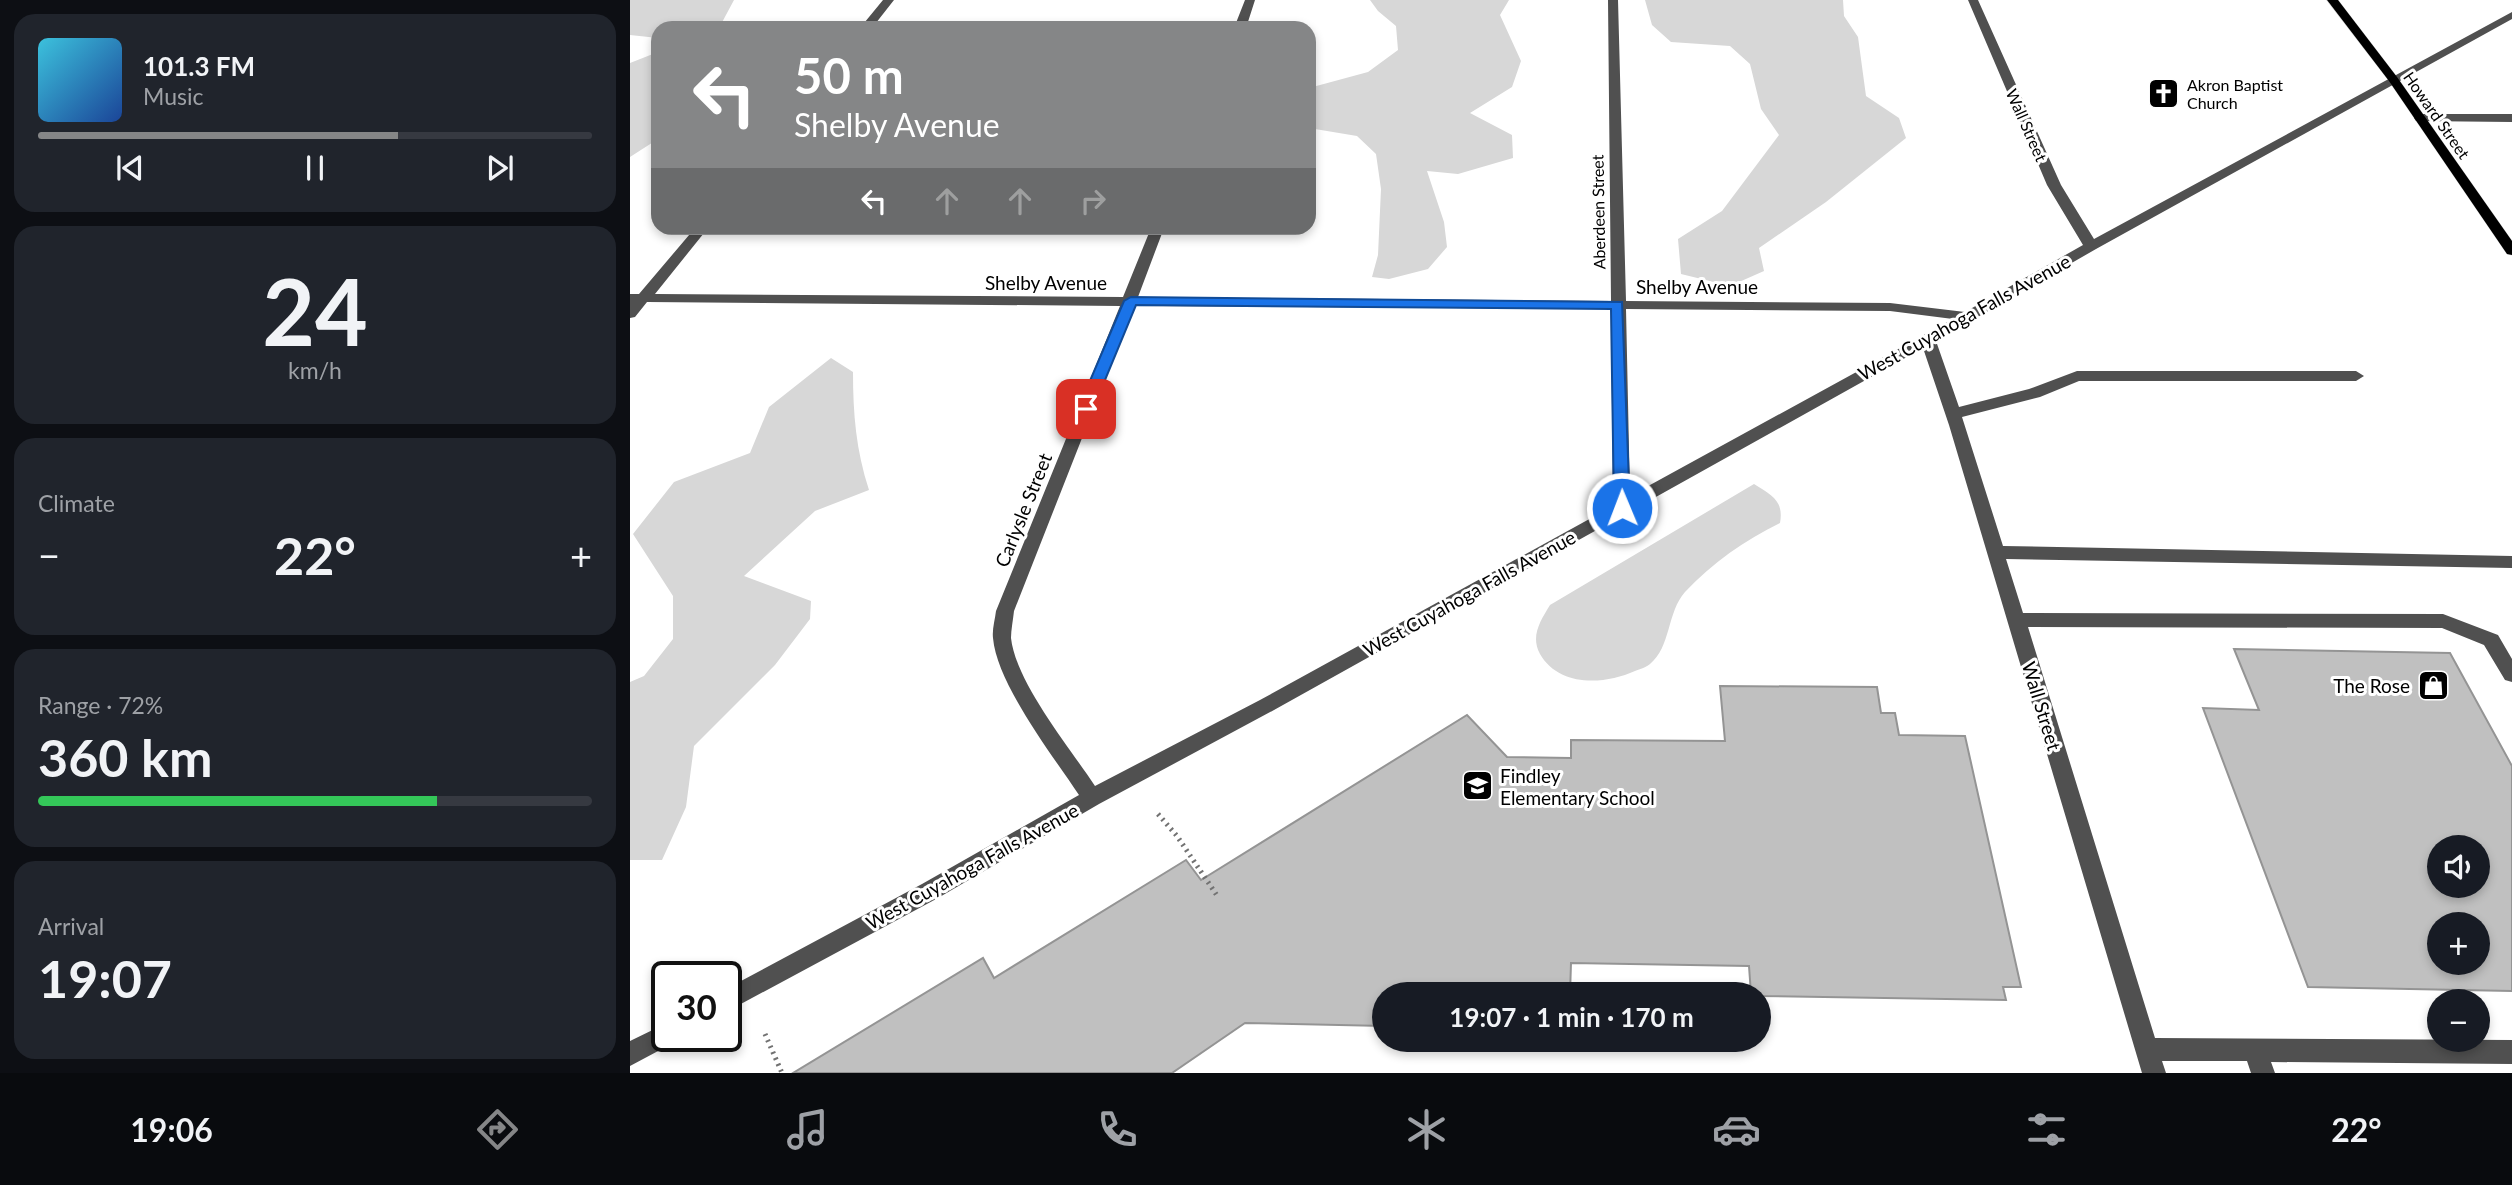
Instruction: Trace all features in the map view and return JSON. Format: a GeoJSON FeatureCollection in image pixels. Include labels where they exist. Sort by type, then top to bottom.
{"type":"FeatureCollection","features":[{"type":"Feature","properties":{"kind":"main road","name":"Howard Street"},"geometry":{"type":"LineString","coordinates":[[2332,0],[2393,79],[2512,251]]}},
{"type":"Feature","properties":{"kind":"street"},"geometry":{"type":"LineString","coordinates":[[872,21],[889,0]]}},
{"type":"Feature","properties":{"kind":"street"},"geometry":{"type":"LineString","coordinates":[[1243,21],[1251,0]]}},
{"type":"Feature","properties":{"kind":"street","name":"Aberdeen Street"},"geometry":{"type":"LineString","coordinates":[[1613,0],[1622,508]]}},
{"type":"Feature","properties":{"kind":"street","name":"Wall Street"},"geometry":{"type":"LineString","coordinates":[[1973,0],[2054,185],[2091,246]]}},
{"type":"Feature","properties":{"kind":"street","name":"West Cuyahoga Falls Avenue"},"geometry":{"type":"LineString","coordinates":[[742,992],[930,891],[1092,798],[1279,699],[1928,340],[2091,246],[2512,15]]}},
{"type":"Feature","properties":{"kind":"street"},"geometry":{"type":"LineString","coordinates":[[2420,118],[2512,118]]}},
{"type":"Feature","properties":{"kind":"street"},"geometry":{"type":"LineString","coordinates":[[630,314],[636,298],[695,235]]}},
{"type":"Feature","properties":{"kind":"street","name":"Carlysle Street"},"geometry":{"type":"LineString","coordinates":[[1092,798],[1026,694],[1010,665],[1002,637],[1006,611],[1155,235]]}},
{"type":"Feature","properties":{"kind":"street","name":"Shelby Avenue"},"geometry":{"type":"LineString","coordinates":[[636,298],[1890,307],[1966,316]]}},
{"type":"Feature","properties":{"kind":"street","name":"Wall Street"},"geometry":{"type":"LineString","coordinates":[[1928,340],[1996,552],[2154,1073]]}},
{"type":"Feature","properties":{"kind":"street"},"geometry":{"type":"LineString","coordinates":[[1953,414],[2034,393],[2077,376],[2356,376]]}},
{"type":"Feature","properties":{"kind":"street"},"geometry":{"type":"LineString","coordinates":[[1996,552],[2512,562]]}},
{"type":"Feature","properties":{"kind":"street"},"geometry":{"type":"LineString","coordinates":[[2016,620],[2443,621],[2491,640],[2511,670]]}},
{"type":"Feature","properties":{"kind":"street"},"geometry":{"type":"LineString","coordinates":[[630,1054],[651,1043]]}},
{"type":"Feature","properties":{"kind":"street"},"geometry":{"type":"LineString","coordinates":[[2147,1049],[2512,1052]]}},
{"type":"Feature","properties":{"kind":"street"},"geometry":{"type":"LineString","coordinates":[[2255,1050],[2263,1073]]}},
{"type":"Feature","properties":{"kind":"path"},"geometry":{"type":"LineString","coordinates":[[1158,814],[1177,836],[1218,897]]}},
{"type":"Feature","properties":{"kind":"path"},"geometry":{"type":"LineString","coordinates":[[765,1034],[782,1073]]}},
{"type":"Feature","properties":{"kind":"shaded area"},"geometry":{"type":"Polygon","coordinates":[[[630,0],[734,0],[723,21],[651,21],[651,37],[630,35],[630,0]]]}},
{"type":"Feature","properties":{"kind":"shaded area"},"geometry":{"type":"Polygon","coordinates":[[[1370,0],[1509,0],[1500,15],[1521,61],[1512,87],[1470,113],[1512,135],[1513,158],[1458,174],[1427,171],[1444,222],[1447,247],[1428,269],[1389,279],[1372,277],[1378,255],[1381,189],[1376,154],[1357,136],[1316,129],[1316,86],[1368,72],[1398,50],[1396,26],[1378,11],[1370,0]]]}},
{"type":"Feature","properties":{"kind":"shaded area"},"geometry":{"type":"Polygon","coordinates":[[[1645,0],[1843,0],[1844,16],[1858,37],[1866,96],[1899,118],[1906,138],[1826,202],[1759,248],[1764,271],[1730,286],[1681,274],[1678,239],[1722,211],[1779,135],[1761,109],[1750,64],[1730,46],[1671,42],[1652,25],[1645,0]]]}},
{"type":"Feature","properties":{"kind":"shaded area"},"geometry":{"type":"Polygon","coordinates":[[[651,55],[651,144],[630,157],[630,63],[651,55]]]}},
{"type":"Feature","properties":{"kind":"shaded area"},"geometry":{"type":"Polygon","coordinates":[[[831,358],[853,372],[856,432],[869,490],[815,511],[744,576],[811,601],[810,619],[775,665],[694,746],[686,807],[662,860],[630,860],[630,682],[644,676],[673,639],[673,596],[633,534],[674,482],[750,453],[769,407],[831,358]]]}},
{"type":"Feature","properties":{"kind":"shaded area"},"geometry":{"type":"Polygon","coordinates":[[[1754,484],[1775,499],[1780,509],[1780,523],[1730,553],[1706,571],[1685,592],[1675,609],[1662,648],[1650,664],[1623,676],[1596,680],[1570,678],[1548,665],[1537,647],[1536,635],[1550,605],[1754,484]]]}},
{"type":"Feature","properties":{"kind":"building"},"geometry":{"type":"Polygon","coordinates":[[[2234,649],[2450,653],[2512,766],[2512,991],[2308,987],[2203,708],[2259,710],[2234,649]]]}},
{"type":"Feature","properties":{"kind":"building"},"geometry":{"type":"Polygon","coordinates":[[[1720,686],[1877,687],[1881,713],[1895,713],[1899,735],[1965,736],[2021,987],[2003,987],[2006,1000],[1771,996],[1771,982],[1750,982],[1749,966],[1571,963],[1570,982],[1372,982],[1372,1026],[1245,1023],[1172,1073],[793,1073],[983,958],[994,978],[1186,860],[1201,880],[1467,715],[1507,757],[1571,758],[1571,740],[1725,741],[1720,686]]]}},
{"type":"Feature","properties":{"kind":"place","name":"Akron Baptist Church"},"geometry":{"type":"Point","coordinates":[2164,93]}},
{"type":"Feature","properties":{"kind":"place","name":"The Rose"},"geometry":{"type":"Point","coordinates":[2433,685]}},
{"type":"Feature","properties":{"kind":"place","name":"Findley Elementary School"},"geometry":{"type":"Point","coordinates":[1477,786]}},
{"type":"Feature","properties":{"kind":"route"},"geometry":{"type":"LineString","coordinates":[[1086,409],[1131,301],[1617,305],[1622,508]]}}]}
